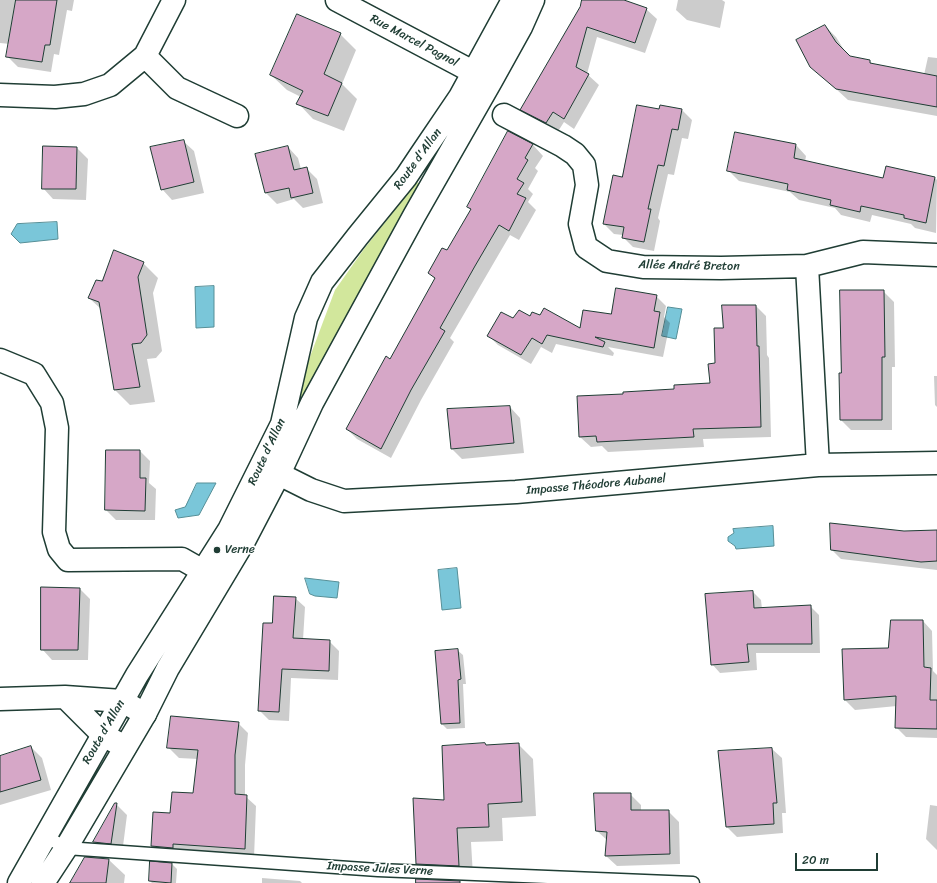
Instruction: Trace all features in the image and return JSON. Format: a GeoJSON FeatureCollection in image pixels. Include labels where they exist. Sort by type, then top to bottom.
{"type":"FeatureCollection","features":[{"type":"Feature","properties":{"kind":"street"},"geometry":{"type":"LineString","coordinates":[[0,95],[56,97],[84,94],[110,85],[145,56],[174,0]]}},
{"type":"Feature","properties":{"kind":"street","name":"Rue Marcel Pagnol"},"geometry":{"type":"LineString","coordinates":[[337,0],[482,77]]}},
{"type":"Feature","properties":{"kind":"street","name":"Route d'Allan"},"geometry":{"type":"LineString","coordinates":[[271,469],[312,403],[414,216],[482,77],[513,0]]}},
{"type":"Feature","properties":{"kind":"street","name":"Route d'Allan"},"geometry":{"type":"LineString","coordinates":[[19,883],[137,675],[212,576],[244,541],[271,469],[306,318],[322,282],[406,177],[460,97],[482,77],[521,27],[534,0]]}},
{"type":"Feature","properties":{"kind":"street"},"geometry":{"type":"LineString","coordinates":[[145,56],[177,88],[236,116]]}},
{"type":"Feature","properties":{"kind":"street","name":"Allée André Breton"},"geometry":{"type":"LineString","coordinates":[[504,115],[564,146],[575,154],[584,165],[587,185],[580,224],[586,247],[606,261],[643,267],[721,268],[807,266],[863,252],[937,255]]}},
{"type":"Feature","properties":{"kind":"street"},"geometry":{"type":"LineString","coordinates":[[807,266],[818,465]]}},
{"type":"Feature","properties":{"kind":"street"},"geometry":{"type":"LineString","coordinates":[[0,360],[34,374],[52,403],[57,428],[54,532],[59,549],[68,560],[182,559],[212,576]]}},
{"type":"Feature","properties":{"kind":"street","name":"Impasse Théodore Aubanel"},"geometry":{"type":"LineString","coordinates":[[271,469],[311,490],[344,501],[516,492],[818,465],[937,463]]}},
{"type":"Feature","properties":{"kind":"street","name":"Route d'Allan"},"geometry":{"type":"LineString","coordinates":[[43,883],[66,848],[145,714],[212,576]]}},
{"type":"Feature","properties":{"kind":"street"},"geometry":{"type":"LineString","coordinates":[[65,697],[103,735],[125,747]]}},
{"type":"Feature","properties":{"kind":"street"},"geometry":{"type":"LineString","coordinates":[[0,699],[65,697],[122,701],[145,714]]}},
{"type":"Feature","properties":{"kind":"lane"},"geometry":{"type":"LineString","coordinates":[[45,836],[66,848]]}},
{"type":"Feature","properties":{"kind":"lane","name":"Impasse Jules Verne"},"geometry":{"type":"LineString","coordinates":[[66,848],[378,870],[693,883]]}},
{"type":"Feature","properties":{"kind":"green space"},"geometry":{"type":"Polygon","coordinates":[[[417,182],[424,188],[295,420],[308,362],[335,290],[364,249],[417,182]]]}},
{"type":"Feature","properties":{"kind":"water"},"geometry":{"type":"Polygon","coordinates":[[[57,222],[58,239],[20,243],[11,234],[17,224],[57,222]]]}},
{"type":"Feature","properties":{"kind":"water"},"geometry":{"type":"Polygon","coordinates":[[[214,286],[214,327],[196,328],[195,287],[214,286]]]}},
{"type":"Feature","properties":{"kind":"water"},"geometry":{"type":"Polygon","coordinates":[[[668,307],[682,309],[676,339],[662,336],[668,307]]]}},
{"type":"Feature","properties":{"kind":"water"},"geometry":{"type":"Polygon","coordinates":[[[197,483],[216,483],[199,515],[178,518],[175,510],[185,507],[197,483]]]}},
{"type":"Feature","properties":{"kind":"water"},"geometry":{"type":"Polygon","coordinates":[[[773,526],[774,546],[736,549],[735,546],[728,541],[728,537],[734,533],[733,529],[773,526]]]}},
{"type":"Feature","properties":{"kind":"water"},"geometry":{"type":"Polygon","coordinates":[[[457,568],[461,608],[442,610],[438,570],[457,568]]]}},
{"type":"Feature","properties":{"kind":"water"},"geometry":{"type":"Polygon","coordinates":[[[305,578],[339,582],[337,598],[315,596],[310,594],[305,578]]]}},
{"type":"Feature","properties":{"kind":"building"},"geometry":{"type":"Polygon","coordinates":[[[16,0],[57,0],[50,45],[45,45],[42,62],[6,57],[16,0]]]}},
{"type":"Feature","properties":{"kind":"building"},"geometry":{"type":"Polygon","coordinates":[[[582,0],[624,0],[647,8],[635,43],[587,27],[576,67],[589,74],[564,119],[553,112],[546,123],[520,110],[580,7],[582,0]]]}},
{"type":"Feature","properties":{"kind":"building"},"geometry":{"type":"Polygon","coordinates":[[[297,14],[341,33],[324,74],[342,83],[328,116],[296,104],[303,91],[270,75],[297,14]]]}},
{"type":"Feature","properties":{"kind":"building"},"geometry":{"type":"Polygon","coordinates":[[[825,25],[836,42],[850,56],[870,60],[870,63],[937,76],[937,107],[836,89],[810,67],[796,40],[825,25]]]}},
{"type":"Feature","properties":{"kind":"building"},"geometry":{"type":"Polygon","coordinates":[[[637,105],[659,109],[660,105],[682,109],[678,130],[672,129],[664,166],[658,165],[648,209],[651,209],[644,242],[622,238],[624,227],[603,224],[613,175],[622,177],[637,105]]]}},
{"type":"Feature","properties":{"kind":"building"},"geometry":{"type":"Polygon","coordinates":[[[508,131],[533,144],[525,158],[528,160],[517,179],[524,183],[517,194],[526,198],[509,231],[499,225],[475,266],[440,328],[445,331],[411,390],[381,449],[346,429],[386,356],[390,359],[435,278],[428,273],[442,248],[447,250],[471,209],[467,207],[508,131]]]}},
{"type":"Feature","properties":{"kind":"building"},"geometry":{"type":"Polygon","coordinates":[[[735,132],[796,144],[794,158],[883,178],[886,166],[935,177],[926,223],[904,218],[904,215],[861,206],[860,212],[830,205],[831,200],[787,190],[788,184],[727,171],[735,132]]]}},
{"type":"Feature","properties":{"kind":"building"},"geometry":{"type":"Polygon","coordinates":[[[184,140],[194,182],[161,190],[150,147],[184,140]]]}},
{"type":"Feature","properties":{"kind":"building"},"geometry":{"type":"Polygon","coordinates":[[[43,146],[77,147],[76,189],[42,189],[43,146]]]}},
{"type":"Feature","properties":{"kind":"building"},"geometry":{"type":"Polygon","coordinates":[[[288,146],[294,170],[307,167],[313,193],[291,198],[289,188],[265,193],[255,154],[288,146]]]}},
{"type":"Feature","properties":{"kind":"building"},"geometry":{"type":"Polygon","coordinates":[[[114,250],[144,262],[138,277],[147,335],[141,343],[132,344],[140,387],[114,390],[99,302],[88,298],[96,280],[102,281],[114,250]]]}},
{"type":"Feature","properties":{"kind":"building"},"geometry":{"type":"Polygon","coordinates":[[[616,288],[657,295],[654,311],[660,312],[654,348],[595,337],[605,342],[603,347],[547,335],[542,344],[532,338],[521,355],[487,336],[501,312],[513,318],[519,310],[530,316],[532,312],[540,315],[544,308],[580,328],[583,310],[611,314],[616,288]]]}},
{"type":"Feature","properties":{"kind":"building"},"geometry":{"type":"Polygon","coordinates":[[[840,290],[884,290],[885,357],[882,357],[882,420],[840,420],[840,290]]]}},
{"type":"Feature","properties":{"kind":"building"},"geometry":{"type":"Polygon","coordinates":[[[722,305],[756,305],[757,346],[759,346],[761,427],[693,429],[694,437],[597,442],[596,436],[579,437],[577,396],[623,394],[623,392],[674,389],[674,385],[710,383],[708,364],[715,363],[714,328],[723,328],[722,305]]]}},
{"type":"Feature","properties":{"kind":"building"},"geometry":{"type":"Polygon","coordinates":[[[510,406],[514,443],[451,449],[447,409],[510,406]]]}},
{"type":"Feature","properties":{"kind":"building"},"geometry":{"type":"Polygon","coordinates":[[[106,450],[140,450],[140,478],[146,478],[145,511],[105,510],[106,450]]]}},
{"type":"Feature","properties":{"kind":"building"},"geometry":{"type":"Polygon","coordinates":[[[830,523],[904,531],[937,530],[937,561],[921,562],[831,550],[830,523]]]}},
{"type":"Feature","properties":{"kind":"building"},"geometry":{"type":"Polygon","coordinates":[[[41,587],[80,588],[78,650],[41,650],[41,587]]]}},
{"type":"Feature","properties":{"kind":"building"},"geometry":{"type":"Polygon","coordinates":[[[753,591],[754,608],[811,605],[812,644],[747,644],[749,662],[711,665],[705,594],[753,591]]]}},
{"type":"Feature","properties":{"kind":"building"},"geometry":{"type":"Polygon","coordinates":[[[274,596],[296,597],[293,638],[330,640],[329,671],[282,669],[279,712],[258,711],[263,623],[272,623],[274,596]]]}},
{"type":"Feature","properties":{"kind":"building"},"geometry":{"type":"Polygon","coordinates":[[[891,620],[923,620],[924,667],[931,668],[930,700],[937,700],[937,729],[895,728],[896,696],[844,700],[842,649],[888,648],[891,620]]]}},
{"type":"Feature","properties":{"kind":"building"},"geometry":{"type":"Polygon","coordinates":[[[458,649],[461,679],[458,680],[460,723],[441,724],[435,651],[458,649]]]}},
{"type":"Feature","properties":{"kind":"building"},"geometry":{"type":"Polygon","coordinates":[[[171,716],[239,722],[235,755],[235,794],[247,795],[245,849],[173,844],[173,848],[151,846],[153,812],[170,813],[172,792],[193,793],[198,750],[167,748],[171,716]]]}},
{"type":"Feature","properties":{"kind":"building"},"geometry":{"type":"Polygon","coordinates":[[[485,743],[486,745],[519,743],[522,802],[488,804],[489,827],[457,828],[459,866],[416,864],[413,798],[444,800],[442,746],[485,743]]]}},
{"type":"Feature","properties":{"kind":"building"},"geometry":{"type":"Polygon","coordinates":[[[31,746],[41,780],[0,792],[0,756],[31,746]]]}},
{"type":"Feature","properties":{"kind":"building"},"geometry":{"type":"Polygon","coordinates":[[[772,748],[777,803],[773,803],[774,824],[726,827],[718,751],[772,748]]]}},
{"type":"Feature","properties":{"kind":"building"},"geometry":{"type":"Polygon","coordinates":[[[594,793],[631,793],[631,810],[669,810],[670,854],[605,856],[607,832],[596,831],[594,793]]]}},
{"type":"Feature","properties":{"kind":"building"},"geometry":{"type":"Polygon","coordinates":[[[115,803],[117,803],[111,844],[93,842],[115,803]]]}},
{"type":"Feature","properties":{"kind":"building"},"geometry":{"type":"Polygon","coordinates":[[[85,857],[109,859],[106,883],[70,883],[85,857]]]}},
{"type":"Feature","properties":{"kind":"building"},"geometry":{"type":"Polygon","coordinates":[[[150,861],[172,863],[171,883],[149,881],[150,861]]]}},
{"type":"Feature","properties":{"kind":"building"},"geometry":{"type":"Polygon","coordinates":[[[416,879],[460,881],[460,883],[416,883],[416,879]]]}},
{"type":"Feature","properties":{"kind":"place","name":"Verne"},"geometry":{"type":"Point","coordinates":[217,550]}}]}
